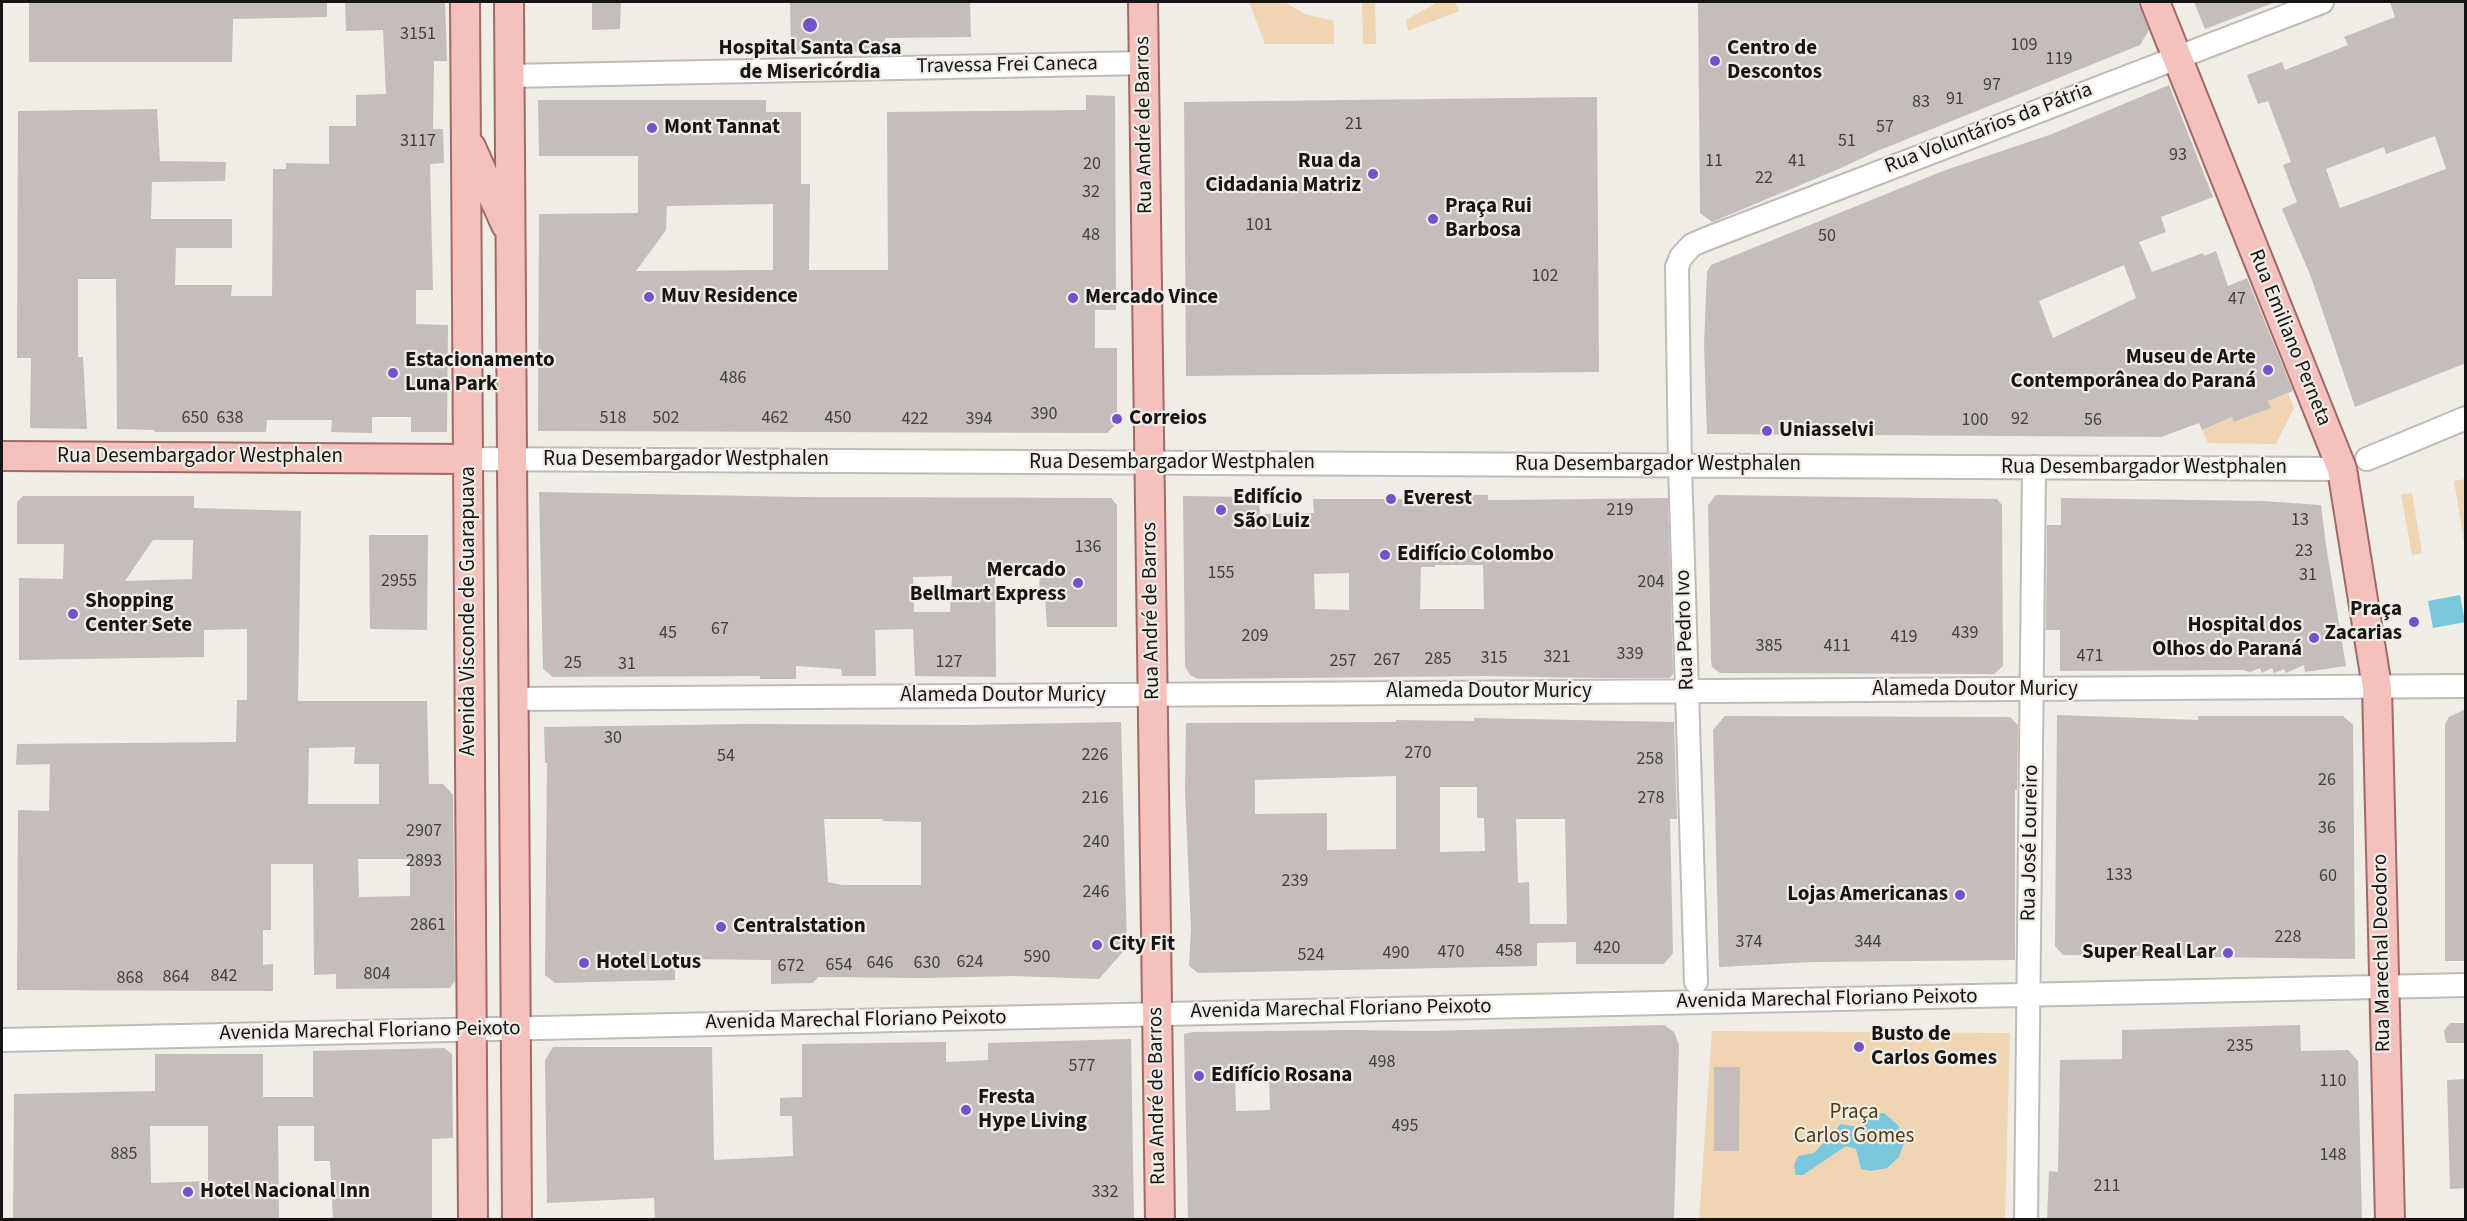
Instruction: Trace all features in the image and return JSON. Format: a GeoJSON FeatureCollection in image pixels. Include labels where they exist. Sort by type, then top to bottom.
{"type":"FeatureCollection","features":[{"type":"Feature","properties":{"kind":"main road","name":"Avenida Visconde de Guarapuava"},"geometry":{"type":"LineString","coordinates":[[465,2],[473,1216]]}},
{"type":"Feature","properties":{"kind":"main road","name":"Avenida Visconde de Guarapuava"},"geometry":{"type":"LineString","coordinates":[[508,2],[517,1220]]}},
{"type":"Feature","properties":{"kind":"main road","name":"Rua André de Barros"},"geometry":{"type":"LineString","coordinates":[[1143,2],[1160,1220]]}},
{"type":"Feature","properties":{"kind":"main road","name":"Rua Emiliano Perneta"},"geometry":{"type":"LineString","coordinates":[[2155,2],[2355,464],[2377,687]]}},
{"type":"Feature","properties":{"kind":"main road"},"geometry":{"type":"LineString","coordinates":[[466,135],[510,235]]}},
{"type":"Feature","properties":{"kind":"main road","name":"Rua Desembargador Westphalen"},"geometry":{"type":"LineString","coordinates":[[2,456],[467,459]]}},
{"type":"Feature","properties":{"kind":"main road","name":"Rua Marechal Deodoro"},"geometry":{"type":"LineString","coordinates":[[2377,687],[2390,1220]]}},
{"type":"Feature","properties":{"kind":"main road"},"geometry":{"type":"LineString","coordinates":[[470,752],[514,811]]}},
{"type":"Feature","properties":{"kind":"main road"},"geometry":{"type":"LineString","coordinates":[[473,1216],[517,1153]]}},
{"type":"Feature","properties":{"kind":"street","name":"Rua Voluntários da Pátria"},"geometry":{"type":"LineString","coordinates":[[1677,278],[1677,267],[1681,257],[1692,245],[1706,239],[2322,2]]}},
{"type":"Feature","properties":{"kind":"street","name":"Travessa Frei Caneca"},"geometry":{"type":"LineString","coordinates":[[509,76],[1144,63]]}},
{"type":"Feature","properties":{"kind":"street","name":"Rua Pedro Ivo"},"geometry":{"type":"LineString","coordinates":[[1677,278],[1680,465],[1696,982]]}},
{"type":"Feature","properties":{"kind":"street"},"geometry":{"type":"LineString","coordinates":[[2355,464],[2466,417]]}},
{"type":"Feature","properties":{"kind":"street","name":"Rua Desembargador Westphalen"},"geometry":{"type":"LineString","coordinates":[[467,459],[2034,467],[2355,464]]}},
{"type":"Feature","properties":{"kind":"street","name":"Rua José Loureiro"},"geometry":{"type":"LineString","coordinates":[[2026,1220],[2034,467]]}},
{"type":"Feature","properties":{"kind":"street","name":"Alameda Doutor Muricy"},"geometry":{"type":"LineString","coordinates":[[513,699],[2466,686]]}},
{"type":"Feature","properties":{"kind":"street","name":"Avenida Marechal Floriano Peixoto"},"geometry":{"type":"LineString","coordinates":[[2,1040],[2466,985]]}},
{"type":"Feature","properties":{"kind":"green space"},"geometry":{"type":"Polygon","coordinates":[[[1249,2],[1284,2],[1305,14],[1334,21],[1334,44],[1265,44],[1249,2]]]}},
{"type":"Feature","properties":{"kind":"green space"},"geometry":{"type":"Polygon","coordinates":[[[1362,2],[1375,2],[1376,44],[1363,44],[1362,2]]]}},
{"type":"Feature","properties":{"kind":"green space"},"geometry":{"type":"Polygon","coordinates":[[[1438,2],[1455,2],[1459,11],[1408,31],[1406,20],[1438,2]]]}},
{"type":"Feature","properties":{"kind":"green space"},"geometry":{"type":"Polygon","coordinates":[[[2288,393],[2294,408],[2276,444],[2208,443],[2202,430],[2232,417],[2235,422],[2270,408],[2268,401],[2288,393]]]}},
{"type":"Feature","properties":{"kind":"green space"},"geometry":{"type":"Polygon","coordinates":[[[2465,479],[2466,542],[2464,542],[2454,481],[2465,479]]]}},
{"type":"Feature","properties":{"kind":"green space"},"geometry":{"type":"Polygon","coordinates":[[[2412,493],[2422,553],[2412,555],[2401,494],[2412,493]]]}},
{"type":"Feature","properties":{"kind":"green space","name":"Praça Carlos Gomes"},"geometry":{"type":"Polygon","coordinates":[[[1712,1031],[2010,1033],[2005,1219],[1699,1220],[1712,1031]]]}},
{"type":"Feature","properties":{"kind":"water"},"geometry":{"type":"Polygon","coordinates":[[[2460,595],[2465,622],[2433,628],[2428,601],[2460,595]]]}},
{"type":"Feature","properties":{"kind":"water","name":"Praça Carlos Gomes"},"geometry":{"type":"Polygon","coordinates":[[[1884,1113],[1898,1125],[1905,1140],[1899,1157],[1887,1168],[1871,1171],[1861,1169],[1856,1149],[1846,1146],[1803,1175],[1796,1175],[1794,1165],[1798,1156],[1814,1153],[1841,1124],[1862,1128],[1872,1114],[1884,1113]]]}},
{"type":"Feature","properties":{"kind":"building"},"geometry":{"type":"Polygon","coordinates":[[[29,2],[327,2],[327,17],[233,19],[232,62],[29,62],[29,2]]]}},
{"type":"Feature","properties":{"kind":"building"},"geometry":{"type":"Polygon","coordinates":[[[345,2],[445,2],[447,61],[434,61],[433,129],[443,129],[444,163],[430,164],[433,290],[416,290],[416,324],[448,325],[447,432],[411,432],[411,417],[372,417],[372,433],[331,432],[332,420],[267,420],[266,432],[155,432],[154,430],[117,429],[116,279],[78,279],[78,357],[83,357],[87,429],[30,428],[31,358],[17,358],[18,111],[157,109],[160,161],[226,162],[225,181],[152,182],[151,219],[232,219],[232,248],[176,248],[175,285],[232,285],[231,296],[272,296],[273,169],[286,169],[286,163],[329,164],[329,126],[356,126],[356,95],[386,94],[383,30],[346,31],[345,2]]]}},
{"type":"Feature","properties":{"kind":"building"},"geometry":{"type":"Polygon","coordinates":[[[592,2],[621,2],[620,29],[592,30],[592,2]]]}},
{"type":"Feature","properties":{"kind":"building"},"geometry":{"type":"Polygon","coordinates":[[[790,2],[970,2],[971,37],[885,38],[886,51],[791,52],[790,2]]]}},
{"type":"Feature","properties":{"kind":"building"},"geometry":{"type":"Polygon","coordinates":[[[1698,2],[2138,2],[2149,30],[2140,45],[1875,152],[1712,222],[1700,213],[1698,2]]]}},
{"type":"Feature","properties":{"kind":"building"},"geometry":{"type":"Polygon","coordinates":[[[2194,2],[2272,2],[2273,3],[2205,29],[2194,2]]]}},
{"type":"Feature","properties":{"kind":"building"},"geometry":{"type":"Polygon","coordinates":[[[2390,2],[2466,2],[2466,363],[2355,407],[2311,277],[2282,209],[2297,202],[2283,165],[2291,162],[2268,101],[2258,104],[2247,75],[2282,62],[2285,70],[2348,45],[2344,37],[2395,17],[2390,2]],[[2435,136],[2386,154],[2384,147],[2326,169],[2340,208],[2446,169],[2435,136]]]}},
{"type":"Feature","properties":{"kind":"building"},"geometry":{"type":"Polygon","coordinates":[[[2169,85],[2213,197],[2161,217],[2166,232],[2139,242],[2152,272],[2203,253],[2204,256],[2216,251],[2228,286],[2247,278],[2293,391],[2268,401],[2271,408],[2234,422],[2232,417],[2202,430],[2199,423],[2161,437],[1707,434],[1704,344],[1707,272],[1711,265],[1943,171],[2052,134],[2169,85]],[[2124,265],[2039,301],[2053,338],[2136,298],[2124,265]]]}},
{"type":"Feature","properties":{"kind":"building"},"geometry":{"type":"Polygon","coordinates":[[[1086,95],[1115,96],[1116,310],[1095,310],[1095,348],[1117,348],[1117,423],[1107,433],[538,431],[539,214],[638,213],[638,156],[539,156],[538,100],[766,100],[766,112],[801,112],[801,184],[810,184],[809,270],[888,270],[887,112],[1086,110],[1086,95]],[[773,204],[667,206],[666,230],[636,271],[773,270],[773,204]]]}},
{"type":"Feature","properties":{"kind":"building","name":"Rua da Cidadania Matriz"},"geometry":{"type":"Polygon","coordinates":[[[1597,97],[1599,372],[1186,376],[1184,102],[1597,97]]]}},
{"type":"Feature","properties":{"kind":"building"},"geometry":{"type":"Polygon","coordinates":[[[539,492],[803,497],[1111,498],[1117,505],[1117,627],[1047,627],[1045,598],[1039,598],[1040,570],[995,570],[996,677],[915,676],[913,629],[875,630],[876,676],[842,676],[841,669],[796,666],[796,679],[760,679],[760,676],[553,677],[543,669],[539,492]],[[952,576],[913,577],[914,612],[950,612],[952,576]]]}},
{"type":"Feature","properties":{"kind":"building"},"geometry":{"type":"Polygon","coordinates":[[[1433,494],[1488,495],[1488,500],[1668,498],[1673,674],[1670,678],[1484,676],[1198,679],[1190,675],[1185,666],[1183,496],[1259,497],[1260,514],[1314,513],[1313,499],[1433,499],[1433,494]],[[1435,565],[1435,567],[1421,567],[1420,609],[1484,609],[1483,565],[1435,565]],[[1349,573],[1314,574],[1315,609],[1349,610],[1349,573]]]}},
{"type":"Feature","properties":{"kind":"building"},"geometry":{"type":"Polygon","coordinates":[[[1716,495],[1997,499],[2002,505],[2003,666],[1994,674],[1720,673],[1712,667],[1711,661],[1708,505],[1716,495]]]}},
{"type":"Feature","properties":{"kind":"building"},"geometry":{"type":"Polygon","coordinates":[[[23,496],[194,496],[194,508],[301,511],[298,701],[427,701],[429,784],[443,784],[453,795],[455,981],[450,988],[336,989],[336,974],[314,975],[313,864],[271,864],[271,930],[263,930],[263,965],[273,964],[273,991],[17,990],[18,810],[49,811],[50,764],[16,765],[17,744],[236,742],[237,700],[247,700],[247,629],[204,630],[204,657],[19,660],[19,578],[63,579],[64,544],[17,544],[17,502],[23,496]],[[153,540],[125,581],[192,579],[193,540],[153,540]],[[355,747],[309,748],[308,804],[379,804],[379,764],[354,764],[355,747]],[[358,859],[359,897],[410,896],[410,859],[358,859]]]}},
{"type":"Feature","properties":{"kind":"building"},"geometry":{"type":"Polygon","coordinates":[[[2061,498],[2262,501],[2321,505],[2346,666],[2305,672],[2304,665],[2286,673],[2284,669],[2274,673],[2272,668],[2262,673],[2260,668],[2250,672],[2243,670],[2060,671],[2060,630],[2046,630],[2047,525],[2061,525],[2061,498]]]}},
{"type":"Feature","properties":{"kind":"building"},"geometry":{"type":"Polygon","coordinates":[[[369,535],[428,535],[427,630],[370,629],[369,535]]]}},
{"type":"Feature","properties":{"kind":"building"},"geometry":{"type":"Polygon","coordinates":[[[2466,709],[2466,961],[2445,961],[2445,724],[2449,717],[2466,709]]]}},
{"type":"Feature","properties":{"kind":"building"},"geometry":{"type":"Polygon","coordinates":[[[2057,715],[2198,720],[2198,716],[2343,716],[2353,725],[2355,959],[2063,955],[2055,946],[2057,715]]]}},
{"type":"Feature","properties":{"kind":"building"},"geometry":{"type":"Polygon","coordinates":[[[1725,716],[2010,717],[2018,725],[2017,790],[2015,790],[2015,960],[1814,962],[1719,967],[1713,730],[1725,716]]]}},
{"type":"Feature","properties":{"kind":"building"},"geometry":{"type":"Polygon","coordinates":[[[1474,718],[1674,722],[1677,819],[1670,819],[1673,953],[1664,964],[1576,964],[1576,942],[1537,943],[1537,966],[1198,973],[1189,966],[1191,929],[1185,791],[1186,723],[1474,721],[1474,718]],[[1396,776],[1255,780],[1255,814],[1327,813],[1327,850],[1396,849],[1396,776]],[[1440,787],[1440,852],[1485,851],[1484,818],[1477,818],[1477,787],[1440,787]],[[1516,819],[1518,883],[1529,882],[1530,924],[1567,924],[1565,819],[1516,819]]]}},
{"type":"Feature","properties":{"kind":"building"},"geometry":{"type":"Polygon","coordinates":[[[1121,722],[1127,947],[1099,979],[1013,976],[818,977],[813,983],[771,984],[771,960],[675,959],[675,980],[555,983],[545,975],[547,763],[545,763],[544,727],[748,724],[966,725],[1121,722]],[[824,819],[828,882],[842,885],[921,885],[921,822],[883,821],[883,819],[824,819]]]}},
{"type":"Feature","properties":{"kind":"building"},"geometry":{"type":"Polygon","coordinates":[[[2450,1023],[2466,1023],[2466,1043],[2446,1043],[2444,1031],[2450,1023]]]}},
{"type":"Feature","properties":{"kind":"building"},"geometry":{"type":"Polygon","coordinates":[[[1664,1025],[1674,1032],[1679,1045],[1674,1220],[1188,1220],[1184,1034],[1351,1030],[1426,1031],[1664,1025]],[[1269,1075],[1235,1076],[1236,1111],[1270,1110],[1269,1075]]]}},
{"type":"Feature","properties":{"kind":"building"},"geometry":{"type":"Polygon","coordinates":[[[2300,1025],[2301,1051],[2348,1050],[2358,1061],[2362,1220],[2047,1220],[2049,1171],[2058,1172],[2060,1060],[2122,1059],[2122,1030],[2300,1025]]]}},
{"type":"Feature","properties":{"kind":"building"},"geometry":{"type":"Polygon","coordinates":[[[1131,1039],[1134,1220],[655,1220],[654,1198],[547,1203],[545,1060],[553,1047],[712,1047],[714,1160],[793,1156],[792,1116],[780,1116],[780,1098],[802,1097],[802,1044],[946,1042],[946,1062],[988,1060],[988,1043],[1131,1039]]]}},
{"type":"Feature","properties":{"kind":"building"},"geometry":{"type":"Polygon","coordinates":[[[444,1048],[452,1054],[453,1138],[432,1139],[432,1220],[333,1220],[330,1161],[314,1161],[314,1126],[278,1126],[279,1220],[13,1220],[14,1094],[155,1091],[155,1054],[263,1054],[263,1097],[313,1097],[313,1051],[444,1048]],[[150,1126],[151,1183],[208,1181],[208,1126],[150,1126]]]}},
{"type":"Feature","properties":{"kind":"building"},"geometry":{"type":"Polygon","coordinates":[[[1714,1067],[1740,1067],[1739,1151],[1714,1151],[1714,1067]]]}},
{"type":"Feature","properties":{"kind":"building"},"geometry":{"type":"Polygon","coordinates":[[[2466,1079],[2466,1188],[2450,1189],[2447,1080],[2466,1079]]]}},
{"type":"Feature","properties":{"kind":"place","name":"Hospital Santa Casa de Misericórdia"},"geometry":{"type":"Point","coordinates":[810,25]}},
{"type":"Feature","properties":{"kind":"place","name":"Centro de Descontos"},"geometry":{"type":"Point","coordinates":[1715,61]}},
{"type":"Feature","properties":{"kind":"place","name":"Mont Tannat"},"geometry":{"type":"Point","coordinates":[652,128]}},
{"type":"Feature","properties":{"kind":"place","name":"Rua da Cidadania Matriz"},"geometry":{"type":"Point","coordinates":[1373,174]}},
{"type":"Feature","properties":{"kind":"place","name":"Praça Rui Barbosa"},"geometry":{"type":"Point","coordinates":[1433,219]}},
{"type":"Feature","properties":{"kind":"place","name":"Muv Residence"},"geometry":{"type":"Point","coordinates":[649,297]}},
{"type":"Feature","properties":{"kind":"place","name":"Mercado Vince"},"geometry":{"type":"Point","coordinates":[1073,298]}},
{"type":"Feature","properties":{"kind":"place","name":"Museu de Arte Contemporânea do Paraná"},"geometry":{"type":"Point","coordinates":[2268,370]}},
{"type":"Feature","properties":{"kind":"place","name":"Estacionamento Luna Park"},"geometry":{"type":"Point","coordinates":[393,373]}},
{"type":"Feature","properties":{"kind":"place","name":"Correios"},"geometry":{"type":"Point","coordinates":[1117,419]}},
{"type":"Feature","properties":{"kind":"place","name":"Uniasselvi"},"geometry":{"type":"Point","coordinates":[1767,431]}},
{"type":"Feature","properties":{"kind":"place","name":"Everest"},"geometry":{"type":"Point","coordinates":[1391,499]}},
{"type":"Feature","properties":{"kind":"place","name":"Edifício São Luiz"},"geometry":{"type":"Point","coordinates":[1221,510]}},
{"type":"Feature","properties":{"kind":"place","name":"Edifício Colombo"},"geometry":{"type":"Point","coordinates":[1385,555]}},
{"type":"Feature","properties":{"kind":"place","name":"Mercado Bellmart Express"},"geometry":{"type":"Point","coordinates":[1078,583]}},
{"type":"Feature","properties":{"kind":"place","name":"Shopping Center Sete"},"geometry":{"type":"Point","coordinates":[73,614]}},
{"type":"Feature","properties":{"kind":"place","name":"Praça Zacarias"},"geometry":{"type":"Point","coordinates":[2414,622]}},
{"type":"Feature","properties":{"kind":"place","name":"Hospital dos Olhos do Paraná"},"geometry":{"type":"Point","coordinates":[2314,638]}},
{"type":"Feature","properties":{"kind":"place","name":"Lojas Americanas"},"geometry":{"type":"Point","coordinates":[1960,895]}},
{"type":"Feature","properties":{"kind":"place","name":"Centralstation"},"geometry":{"type":"Point","coordinates":[721,927]}},
{"type":"Feature","properties":{"kind":"place","name":"City Fit"},"geometry":{"type":"Point","coordinates":[1097,945]}},
{"type":"Feature","properties":{"kind":"place","name":"Super Real Lar"},"geometry":{"type":"Point","coordinates":[2228,953]}},
{"type":"Feature","properties":{"kind":"place","name":"Hotel Lotus"},"geometry":{"type":"Point","coordinates":[584,963]}},
{"type":"Feature","properties":{"kind":"place","name":"Busto de Carlos Gomes"},"geometry":{"type":"Point","coordinates":[1859,1047]}},
{"type":"Feature","properties":{"kind":"place","name":"Edifício Rosana"},"geometry":{"type":"Point","coordinates":[1199,1076]}},
{"type":"Feature","properties":{"kind":"place","name":"Fresta Hype Living"},"geometry":{"type":"Point","coordinates":[966,1110]}},
{"type":"Feature","properties":{"kind":"place","name":"Hotel Nacional Inn"},"geometry":{"type":"Point","coordinates":[188,1192]}}]}
